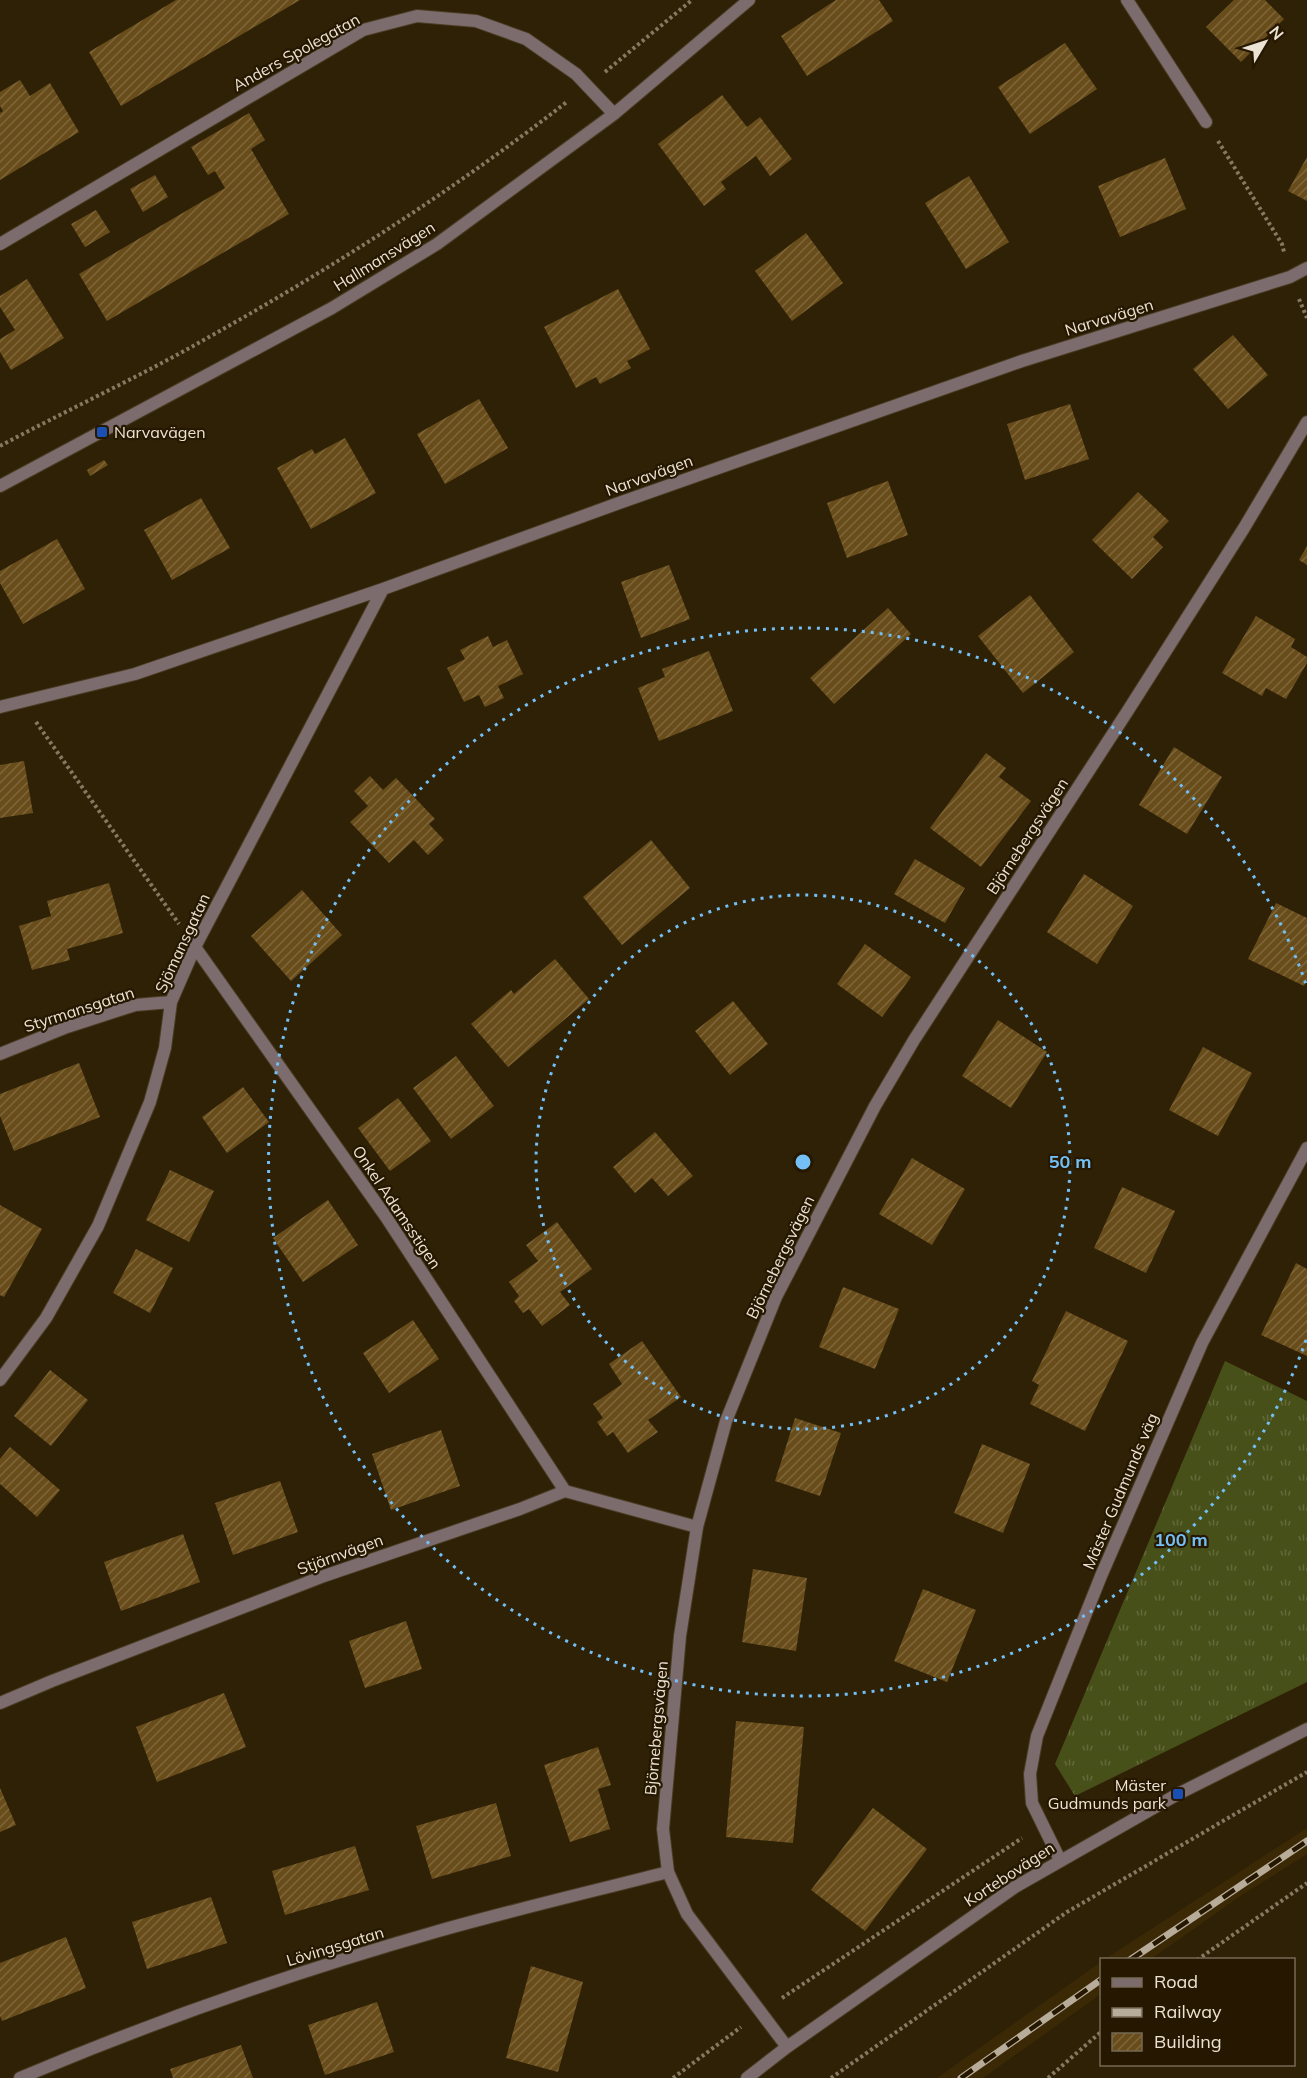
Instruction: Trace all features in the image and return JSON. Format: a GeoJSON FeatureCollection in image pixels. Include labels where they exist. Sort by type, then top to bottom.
{"type":"FeatureCollection","features":[{"type":"Feature","properties":{"kind":"street","name":"Hallmansvägen"},"geometry":{"type":"LineString","coordinates":[[0,486],[332,308],[428,250],[614,114],[749,0]]}},
{"type":"Feature","properties":{"kind":"street"},"geometry":{"type":"LineString","coordinates":[[1127,0],[1206,122]]}},
{"type":"Feature","properties":{"kind":"street","name":"Anders Spolegatan"},"geometry":{"type":"LineString","coordinates":[[0,244],[363,30],[417,16],[476,21],[526,39],[576,74],[614,114]]}},
{"type":"Feature","properties":{"kind":"street","name":"Narvavägen"},"geometry":{"type":"LineString","coordinates":[[0,707],[135,674],[383,589],[1022,361],[1290,277],[1307,268]]}},
{"type":"Feature","properties":{"kind":"street","name":"Björnebergsvägen"},"geometry":{"type":"LineString","coordinates":[[787,2047],[687,1914],[668,1872],[663,1829],[680,1636],[697,1527],[726,1421],[776,1297],[874,1106],[914,1040],[1226,557],[1307,422]]}},
{"type":"Feature","properties":{"kind":"street","name":"Sjömansgatan"},"geometry":{"type":"LineString","coordinates":[[0,1380],[46,1318],[98,1226],[150,1102],[165,1048],[171,1002],[195,947],[383,589]]}},
{"type":"Feature","properties":{"kind":"street","name":"Onkel Adamsstigen"},"geometry":{"type":"LineString","coordinates":[[195,947],[386,1217],[565,1491]]}},
{"type":"Feature","properties":{"kind":"street","name":"Styrmansgatan"},"geometry":{"type":"LineString","coordinates":[[0,1054],[67,1027],[135,1005],[171,1002]]}},
{"type":"Feature","properties":{"kind":"street","name":"Mäster Gudmunds väg"},"geometry":{"type":"LineString","coordinates":[[1060,1860],[1032,1803],[1030,1774],[1037,1736],[1101,1576],[1202,1343],[1307,1148]]}},
{"type":"Feature","properties":{"kind":"street"},"geometry":{"type":"LineString","coordinates":[[565,1491],[697,1527]]}},
{"type":"Feature","properties":{"kind":"street","name":"Stjärnvägen"},"geometry":{"type":"LineString","coordinates":[[0,1703],[324,1576],[520,1509],[565,1491]]}},
{"type":"Feature","properties":{"kind":"street","name":"Kortebovägen"},"geometry":{"type":"LineString","coordinates":[[747,2078],[787,2047],[1015,1887],[1178,1794],[1307,1729]]}},
{"type":"Feature","properties":{"kind":"street","name":"Lövingsgatan"},"geometry":{"type":"LineString","coordinates":[[20,2078],[94,2047],[281,1980],[435,1932],[668,1872]]}},
{"type":"Feature","properties":{"kind":"path"},"geometry":{"type":"LineString","coordinates":[[0,446],[208,338],[366,244],[505,150],[588,86],[692,0]]}},
{"type":"Feature","properties":{"kind":"path"},"geometry":{"type":"LineString","coordinates":[[1222,147],[1282,244]]}},
{"type":"Feature","properties":{"kind":"path"},"geometry":{"type":"LineString","coordinates":[[22,702],[195,947]]}},
{"type":"Feature","properties":{"kind":"path"},"geometry":{"type":"LineString","coordinates":[[831,2078],[1067,1912],[1307,1772]]}},
{"type":"Feature","properties":{"kind":"path"},"geometry":{"type":"LineString","coordinates":[[673,2078],[762,2013],[1043,1824]]}},
{"type":"Feature","properties":{"kind":"path"},"geometry":{"type":"LineString","coordinates":[[1198,1958],[1307,1883]]}},
{"type":"Feature","properties":{"kind":"path"},"geometry":{"type":"LineString","coordinates":[[1048,2078],[1100,2032]]}},
{"type":"Feature","properties":{"kind":"shaded area"},"geometry":{"type":"Polygon","coordinates":[[[1307,1828],[1307,1854],[1239,1897],[1152,1958],[1107,1958],[1307,1828]]]}},
{"type":"Feature","properties":{"kind":"shaded area"},"geometry":{"type":"Polygon","coordinates":[[[1100,1963],[1100,1995],[983,2078],[937,2078],[1100,1963]]]}},
{"type":"Feature","properties":{"kind":"green space"},"geometry":{"type":"Polygon","coordinates":[[[1225,1361],[1307,1401],[1307,1682],[1075,1796],[1055,1764],[1225,1361]]]}},
{"type":"Feature","properties":{"kind":"building"},"geometry":{"type":"Polygon","coordinates":[[[176,0],[300,0],[121,106],[89,52],[176,0]]]}},
{"type":"Feature","properties":{"kind":"building"},"geometry":{"type":"Polygon","coordinates":[[[836,0],[879,0],[893,21],[807,76],[781,36],[836,0]]]}},
{"type":"Feature","properties":{"kind":"building"},"geometry":{"type":"Polygon","coordinates":[[[1234,0],[1265,0],[1284,19],[1241,62],[1206,27],[1234,0]]]}},
{"type":"Feature","properties":{"kind":"building"},"geometry":{"type":"Polygon","coordinates":[[[1065,43],[1097,89],[1030,134],[998,87],[1065,43]]]}},
{"type":"Feature","properties":{"kind":"building"},"geometry":{"type":"Polygon","coordinates":[[[20,80],[30,96],[50,83],[79,132],[0,180],[0,113],[3,111],[0,106],[0,92],[20,80]]]}},
{"type":"Feature","properties":{"kind":"building"},"geometry":{"type":"Polygon","coordinates":[[[722,95],[747,127],[760,117],[792,159],[770,176],[756,156],[721,182],[726,189],[704,206],[658,144],[722,95]]]}},
{"type":"Feature","properties":{"kind":"building"},"geometry":{"type":"Polygon","coordinates":[[[249,113],[265,140],[251,149],[289,214],[107,321],[79,274],[225,188],[215,171],[208,175],[191,147],[249,113]]]}},
{"type":"Feature","properties":{"kind":"building"},"geometry":{"type":"Polygon","coordinates":[[[1307,157],[1307,201],[1288,191],[1307,157]]]}},
{"type":"Feature","properties":{"kind":"building"},"geometry":{"type":"Polygon","coordinates":[[[1165,158],[1186,209],[1120,237],[1098,186],[1165,158]]]}},
{"type":"Feature","properties":{"kind":"building"},"geometry":{"type":"Polygon","coordinates":[[[155,175],[168,197],[143,212],[130,189],[155,175]]]}},
{"type":"Feature","properties":{"kind":"building"},"geometry":{"type":"Polygon","coordinates":[[[969,176],[1009,242],[966,269],[925,203],[969,176]]]}},
{"type":"Feature","properties":{"kind":"building"},"geometry":{"type":"Polygon","coordinates":[[[96,210],[110,232],[85,247],[71,224],[96,210]]]}},
{"type":"Feature","properties":{"kind":"building"},"geometry":{"type":"Polygon","coordinates":[[[806,233],[843,283],[792,321],[755,271],[806,233]]]}},
{"type":"Feature","properties":{"kind":"building"},"geometry":{"type":"Polygon","coordinates":[[[27,279],[64,338],[11,370],[0,352],[0,339],[15,330],[0,307],[0,296],[27,279]]]}},
{"type":"Feature","properties":{"kind":"building"},"geometry":{"type":"Polygon","coordinates":[[[618,289],[650,349],[627,361],[631,368],[600,384],[596,377],[576,388],[544,327],[618,289]]]}},
{"type":"Feature","properties":{"kind":"building"},"geometry":{"type":"Polygon","coordinates":[[[1233,335],[1268,375],[1228,409],[1193,369],[1233,335]]]}},
{"type":"Feature","properties":{"kind":"building"},"geometry":{"type":"Polygon","coordinates":[[[479,399],[508,448],[445,484],[417,434],[479,399]]]}},
{"type":"Feature","properties":{"kind":"building"},"geometry":{"type":"Polygon","coordinates":[[[1070,404],[1089,459],[1025,480],[1007,424],[1070,404]]]}},
{"type":"Feature","properties":{"kind":"building"},"geometry":{"type":"Polygon","coordinates":[[[345,438],[376,493],[311,529],[277,468],[312,449],[315,454],[345,438]]]}},
{"type":"Feature","properties":{"kind":"building"},"geometry":{"type":"Polygon","coordinates":[[[104,460],[108,465],[90,476],[87,470],[104,460]]]}},
{"type":"Feature","properties":{"kind":"building"},"geometry":{"type":"Polygon","coordinates":[[[888,481],[908,535],[847,558],[827,503],[888,481]]]}},
{"type":"Feature","properties":{"kind":"building"},"geometry":{"type":"Polygon","coordinates":[[[1138,492],[1169,521],[1153,537],[1163,547],[1132,579],[1092,540],[1138,492]]]}},
{"type":"Feature","properties":{"kind":"building"},"geometry":{"type":"Polygon","coordinates":[[[201,498],[230,548],[172,580],[144,530],[201,498]]]}},
{"type":"Feature","properties":{"kind":"building"},"geometry":{"type":"Polygon","coordinates":[[[57,539],[85,589],[23,624],[0,583],[0,571],[57,539]]]}},
{"type":"Feature","properties":{"kind":"building"},"geometry":{"type":"Polygon","coordinates":[[[1307,546],[1307,565],[1299,560],[1307,546]]]}},
{"type":"Feature","properties":{"kind":"building"},"geometry":{"type":"Polygon","coordinates":[[[669,565],[690,619],[641,638],[621,582],[669,565]]]}},
{"type":"Feature","properties":{"kind":"building"},"geometry":{"type":"Polygon","coordinates":[[[1030,595],[1074,652],[1023,693],[978,636],[1030,595]]]}},
{"type":"Feature","properties":{"kind":"building"},"geometry":{"type":"Polygon","coordinates":[[[888,608],[911,634],[834,704],[810,678],[888,608]]]}},
{"type":"Feature","properties":{"kind":"building"},"geometry":{"type":"Polygon","coordinates":[[[1256,616],[1295,639],[1291,647],[1307,657],[1307,663],[1286,699],[1266,688],[1262,696],[1222,673],[1256,616]]]}},
{"type":"Feature","properties":{"kind":"building"},"geometry":{"type":"Polygon","coordinates":[[[488,636],[493,647],[507,640],[523,674],[498,686],[504,698],[485,707],[479,695],[464,702],[447,668],[465,659],[460,650],[488,636]]]}},
{"type":"Feature","properties":{"kind":"building"},"geometry":{"type":"Polygon","coordinates":[[[709,651],[733,711],[659,741],[638,688],[665,677],[662,669],[709,651]]]}},
{"type":"Feature","properties":{"kind":"building"},"geometry":{"type":"Polygon","coordinates":[[[1174,747],[1222,777],[1187,834],[1139,805],[1174,747]]]}},
{"type":"Feature","properties":{"kind":"building"},"geometry":{"type":"Polygon","coordinates":[[[986,753],[1006,768],[999,777],[1031,801],[981,867],[930,828],[986,753]]]}},
{"type":"Feature","properties":{"kind":"building"},"geometry":{"type":"Polygon","coordinates":[[[24,761],[33,813],[0,818],[0,765],[24,761]]]}},
{"type":"Feature","properties":{"kind":"building"},"geometry":{"type":"Polygon","coordinates":[[[370,776],[383,790],[396,778],[435,819],[429,824],[444,840],[428,855],[414,840],[389,863],[350,822],[368,806],[354,791],[370,776]]]}},
{"type":"Feature","properties":{"kind":"building"},"geometry":{"type":"Polygon","coordinates":[[[651,840],[690,888],[622,945],[583,897],[651,840]]]}},
{"type":"Feature","properties":{"kind":"building"},"geometry":{"type":"Polygon","coordinates":[[[915,859],[965,888],[945,923],[894,894],[915,859]]]}},
{"type":"Feature","properties":{"kind":"building"},"geometry":{"type":"Polygon","coordinates":[[[1084,874],[1133,906],[1097,964],[1047,932],[1084,874]]]}},
{"type":"Feature","properties":{"kind":"building"},"geometry":{"type":"Polygon","coordinates":[[[109,883],[123,933],[67,949],[70,960],[32,970],[19,926],[51,916],[47,901],[109,883]]]}},
{"type":"Feature","properties":{"kind":"building"},"geometry":{"type":"Polygon","coordinates":[[[302,890],[342,935],[291,981],[251,936],[302,890]]]}},
{"type":"Feature","properties":{"kind":"building"},"geometry":{"type":"Polygon","coordinates":[[[1276,903],[1307,918],[1307,979],[1304,986],[1248,959],[1276,903]]]}},
{"type":"Feature","properties":{"kind":"building"},"geometry":{"type":"Polygon","coordinates":[[[865,944],[911,977],[882,1017],[837,984],[865,944]]]}},
{"type":"Feature","properties":{"kind":"building"},"geometry":{"type":"Polygon","coordinates":[[[555,959],[589,999],[508,1067],[471,1024],[511,990],[514,994],[555,959]]]}},
{"type":"Feature","properties":{"kind":"building"},"geometry":{"type":"Polygon","coordinates":[[[733,1001],[768,1044],[730,1075],[695,1031],[733,1001]]]}},
{"type":"Feature","properties":{"kind":"building"},"geometry":{"type":"Polygon","coordinates":[[[998,1020],[1047,1052],[1011,1108],[962,1076],[998,1020]]]}},
{"type":"Feature","properties":{"kind":"building"},"geometry":{"type":"Polygon","coordinates":[[[1203,1047],[1252,1073],[1218,1136],[1169,1110],[1203,1047]]]}},
{"type":"Feature","properties":{"kind":"building"},"geometry":{"type":"Polygon","coordinates":[[[456,1056],[494,1106],[451,1139],[413,1088],[456,1056]]]}},
{"type":"Feature","properties":{"kind":"building"},"geometry":{"type":"Polygon","coordinates":[[[79,1063],[100,1117],[14,1151],[0,1116],[0,1094],[79,1063]]]}},
{"type":"Feature","properties":{"kind":"building"},"geometry":{"type":"Polygon","coordinates":[[[243,1087],[269,1122],[227,1153],[202,1117],[243,1087]]]}},
{"type":"Feature","properties":{"kind":"building"},"geometry":{"type":"Polygon","coordinates":[[[398,1098],[431,1141],[390,1171],[358,1128],[398,1098]]]}},
{"type":"Feature","properties":{"kind":"building"},"geometry":{"type":"Polygon","coordinates":[[[655,1132],[693,1176],[668,1196],[652,1178],[635,1193],[613,1167],[655,1132]]]}},
{"type":"Feature","properties":{"kind":"building"},"geometry":{"type":"Polygon","coordinates":[[[912,1158],[965,1189],[932,1245],[879,1214],[912,1158]]]}},
{"type":"Feature","properties":{"kind":"building"},"geometry":{"type":"Polygon","coordinates":[[[170,1170],[214,1191],[189,1242],[146,1220],[170,1170]]]}},
{"type":"Feature","properties":{"kind":"building"},"geometry":{"type":"Polygon","coordinates":[[[1122,1187],[1175,1211],[1146,1273],[1094,1248],[1122,1187]]]}},
{"type":"Feature","properties":{"kind":"building"},"geometry":{"type":"Polygon","coordinates":[[[328,1200],[358,1245],[303,1282],[273,1238],[328,1200]]]}},
{"type":"Feature","properties":{"kind":"building"},"geometry":{"type":"Polygon","coordinates":[[[0,1205],[42,1229],[4,1297],[0,1295],[0,1205]]]}},
{"type":"Feature","properties":{"kind":"building"},"geometry":{"type":"Polygon","coordinates":[[[557,1222],[592,1269],[560,1292],[570,1305],[542,1326],[529,1309],[523,1313],[514,1301],[519,1296],[509,1282],[538,1261],[526,1245],[557,1222]]]}},
{"type":"Feature","properties":{"kind":"building"},"geometry":{"type":"Polygon","coordinates":[[[136,1249],[173,1268],[150,1313],[113,1293],[136,1249]]]}},
{"type":"Feature","properties":{"kind":"building"},"geometry":{"type":"Polygon","coordinates":[[[1296,1263],[1307,1269],[1307,1356],[1261,1335],[1296,1263]]]}},
{"type":"Feature","properties":{"kind":"building"},"geometry":{"type":"Polygon","coordinates":[[[843,1287],[899,1309],[875,1369],[819,1347],[843,1287]]]}},
{"type":"Feature","properties":{"kind":"building"},"geometry":{"type":"Polygon","coordinates":[[[1066,1311],[1128,1341],[1085,1431],[1030,1404],[1039,1385],[1032,1381],[1066,1311]]]}},
{"type":"Feature","properties":{"kind":"building"},"geometry":{"type":"Polygon","coordinates":[[[413,1320],[439,1359],[389,1393],[363,1353],[413,1320]]]}},
{"type":"Feature","properties":{"kind":"building"},"geometry":{"type":"Polygon","coordinates":[[[642,1341],[681,1397],[648,1420],[658,1432],[628,1453],[613,1432],[607,1436],[597,1422],[603,1418],[593,1404],[622,1384],[609,1364],[642,1341]]]}},
{"type":"Feature","properties":{"kind":"building"},"geometry":{"type":"Polygon","coordinates":[[[50,1370],[88,1400],[51,1446],[14,1416],[50,1370]]]}},
{"type":"Feature","properties":{"kind":"building"},"geometry":{"type":"Polygon","coordinates":[[[795,1418],[841,1433],[820,1496],[775,1481],[795,1418]]]}},
{"type":"Feature","properties":{"kind":"building"},"geometry":{"type":"Polygon","coordinates":[[[441,1430],[460,1486],[391,1510],[372,1454],[441,1430]]]}},
{"type":"Feature","properties":{"kind":"building"},"geometry":{"type":"Polygon","coordinates":[[[982,1444],[1030,1464],[1003,1533],[954,1513],[982,1444]]]}},
{"type":"Feature","properties":{"kind":"building"},"geometry":{"type":"Polygon","coordinates":[[[10,1447],[60,1490],[37,1517],[0,1484],[0,1459],[10,1447]]]}},
{"type":"Feature","properties":{"kind":"building"},"geometry":{"type":"Polygon","coordinates":[[[280,1481],[298,1532],[233,1555],[215,1503],[280,1481]]]}},
{"type":"Feature","properties":{"kind":"building"},"geometry":{"type":"Polygon","coordinates":[[[183,1534],[200,1582],[121,1611],[104,1562],[183,1534]]]}},
{"type":"Feature","properties":{"kind":"building"},"geometry":{"type":"Polygon","coordinates":[[[753,1569],[807,1578],[796,1651],[742,1642],[753,1569]]]}},
{"type":"Feature","properties":{"kind":"building"},"geometry":{"type":"Polygon","coordinates":[[[923,1589],[976,1610],[947,1682],[894,1661],[923,1589]]]}},
{"type":"Feature","properties":{"kind":"building"},"geometry":{"type":"Polygon","coordinates":[[[406,1621],[422,1669],[365,1688],[349,1641],[406,1621]]]}},
{"type":"Feature","properties":{"kind":"building"},"geometry":{"type":"Polygon","coordinates":[[[224,1693],[246,1747],[157,1782],[136,1727],[224,1693]]]}},
{"type":"Feature","properties":{"kind":"building"},"geometry":{"type":"Polygon","coordinates":[[[736,1721],[804,1727],[793,1843],[726,1837],[736,1721]]]}},
{"type":"Feature","properties":{"kind":"building"},"geometry":{"type":"Polygon","coordinates":[[[598,1747],[611,1785],[598,1789],[610,1829],[570,1842],[544,1765],[598,1747]]]}},
{"type":"Feature","properties":{"kind":"building"},"geometry":{"type":"Polygon","coordinates":[[[0,1788],[16,1825],[0,1832],[0,1788]]]}},
{"type":"Feature","properties":{"kind":"building"},"geometry":{"type":"Polygon","coordinates":[[[496,1803],[511,1856],[432,1879],[416,1826],[496,1803]]]}},
{"type":"Feature","properties":{"kind":"building"},"geometry":{"type":"Polygon","coordinates":[[[873,1808],[927,1849],[865,1931],[811,1890],[873,1808]]]}},
{"type":"Feature","properties":{"kind":"building"},"geometry":{"type":"Polygon","coordinates":[[[355,1846],[369,1890],[285,1915],[272,1871],[355,1846]]]}},
{"type":"Feature","properties":{"kind":"building"},"geometry":{"type":"Polygon","coordinates":[[[211,1897],[227,1943],[147,1969],[132,1922],[211,1897]]]}},
{"type":"Feature","properties":{"kind":"building"},"geometry":{"type":"Polygon","coordinates":[[[66,1937],[86,1988],[2,2021],[0,2016],[0,1963],[66,1937]]]}},
{"type":"Feature","properties":{"kind":"building"},"geometry":{"type":"Polygon","coordinates":[[[531,1966],[583,1982],[558,2072],[506,2058],[531,1966]]]}},
{"type":"Feature","properties":{"kind":"building"},"geometry":{"type":"Polygon","coordinates":[[[377,2002],[394,2052],[325,2075],[308,2025],[377,2002]]]}},
{"type":"Feature","properties":{"kind":"building"},"geometry":{"type":"Polygon","coordinates":[[[241,2045],[253,2078],[173,2078],[170,2069],[241,2045]]]}},
{"type":"Feature","properties":{"kind":"railway"},"geometry":{"type":"LineString","coordinates":[[1133,1958],[1307,1841]]}},
{"type":"Feature","properties":{"kind":"railway"},"geometry":{"type":"LineString","coordinates":[[961,2078],[1100,1980]]}},
{"type":"Feature","properties":{"kind":"place","name":"Narvavägen"},"geometry":{"type":"Point","coordinates":[102,432]}},
{"type":"Feature","properties":{"kind":"place","name":"Mäster Gudmunds park"},"geometry":{"type":"Point","coordinates":[1178,1794]}}]}
